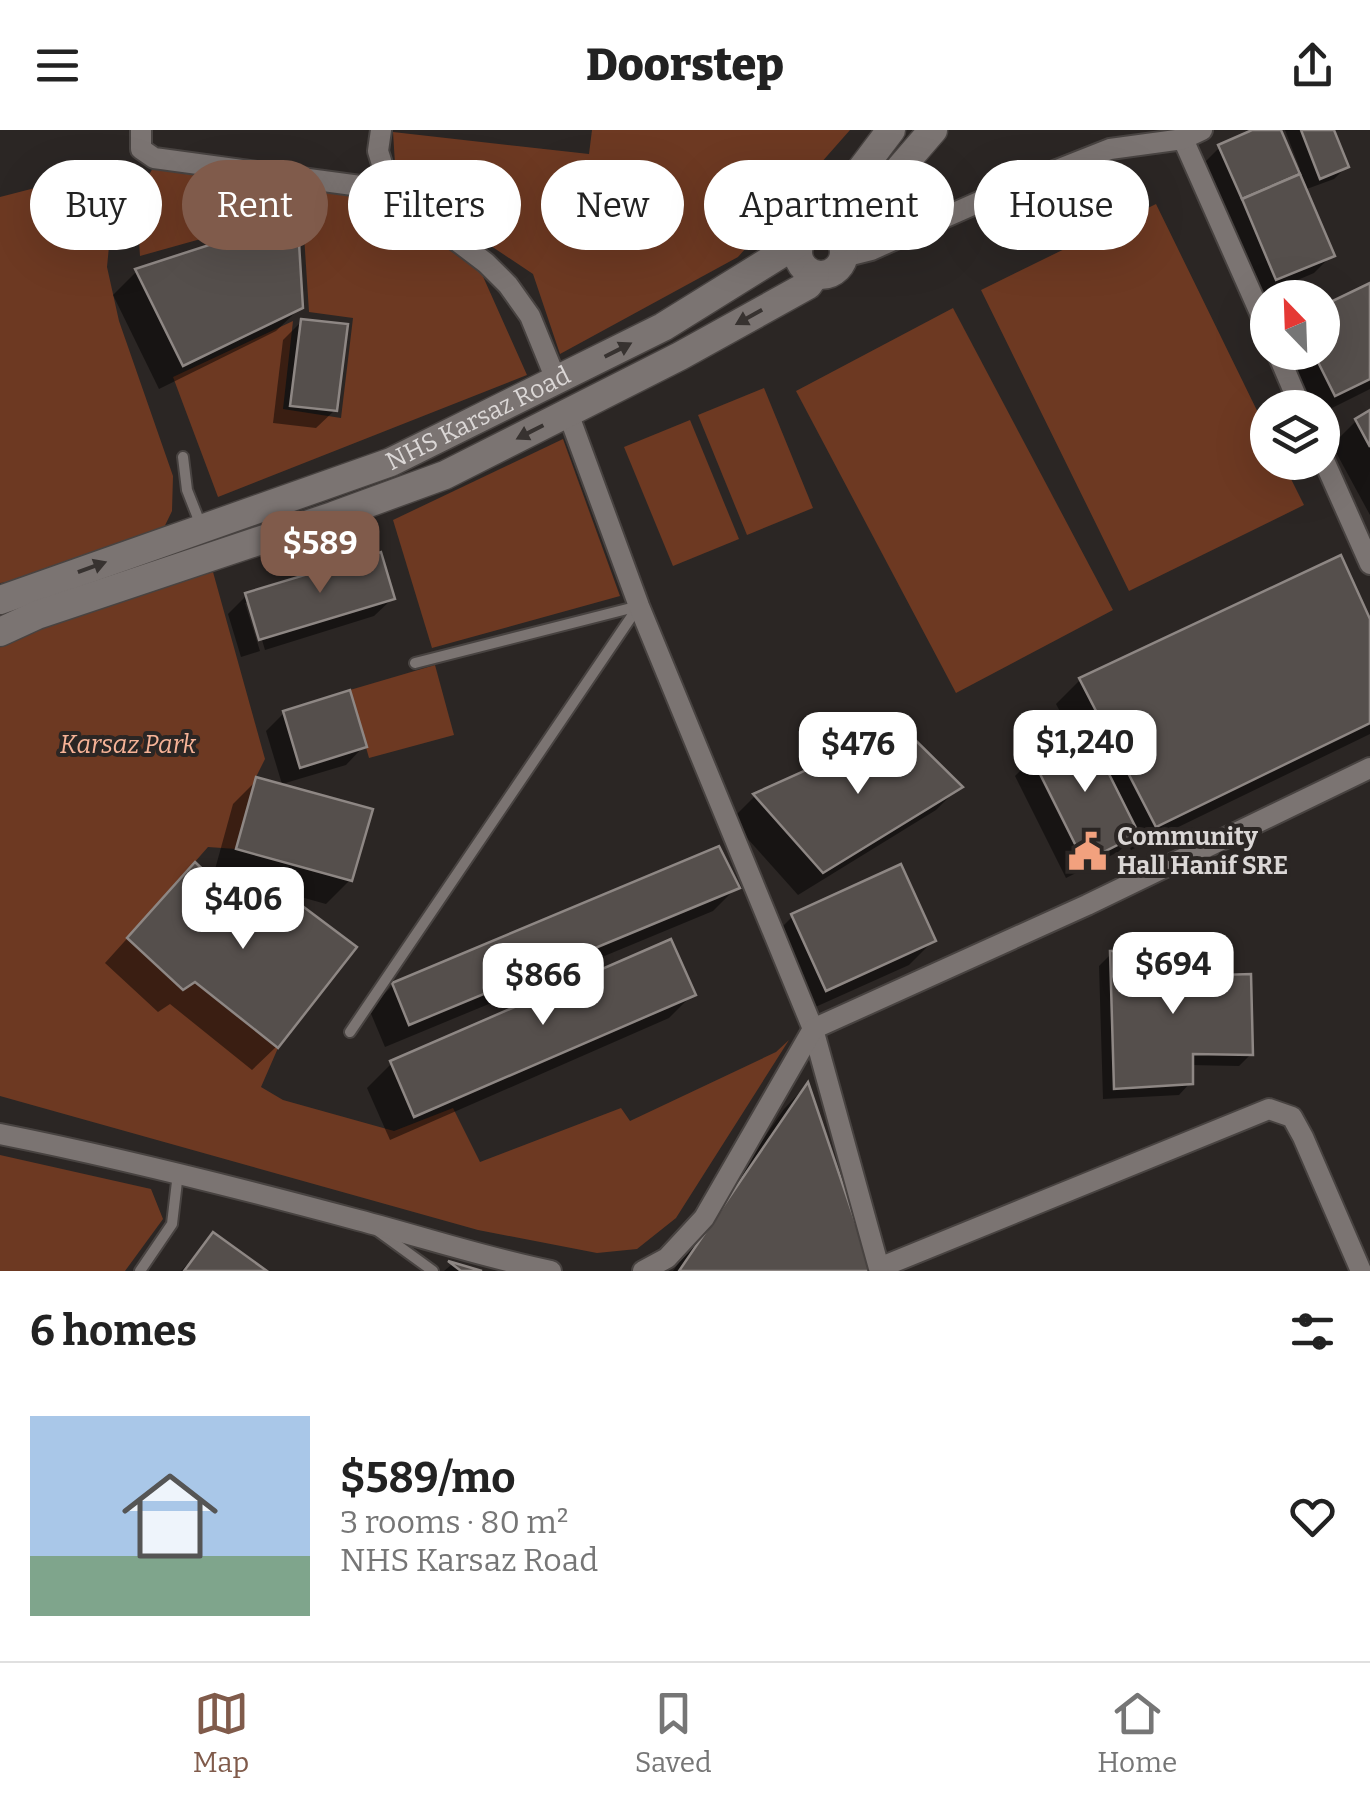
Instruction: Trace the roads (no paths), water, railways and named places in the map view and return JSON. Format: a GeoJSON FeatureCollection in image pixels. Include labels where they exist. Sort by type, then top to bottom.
{"type":"FeatureCollection","features":[{"type":"Feature","properties":{"kind":"street"},"geometry":{"type":"LineString","coordinates":[[140,130],[141,148],[154,158],[348,184]]}},
{"type":"Feature","properties":{"kind":"street"},"geometry":{"type":"LineString","coordinates":[[381,130],[381,160]]}},
{"type":"Feature","properties":{"kind":"street","name":"NHS Karsaz Road"},"geometry":{"type":"LineString","coordinates":[[869,160],[891,130]]}},
{"type":"Feature","properties":{"kind":"street"},"geometry":{"type":"LineString","coordinates":[[908,160],[933,130]]}},
{"type":"Feature","properties":{"kind":"street"},"geometry":{"type":"LineString","coordinates":[[954,213],[1110,150],[1188,133],[1250,286]]}},
{"type":"Feature","properties":{"kind":"street"},"geometry":{"type":"LineString","coordinates":[[469,250],[508,285],[530,316],[556,382]]}},
{"type":"Feature","properties":{"kind":"street","name":"NHS Karsaz Road"},"geometry":{"type":"LineString","coordinates":[[0,600],[391,462],[663,327],[784,250]]}},
{"type":"Feature","properties":{"kind":"street"},"geometry":{"type":"LineString","coordinates":[[801,250],[799,260],[815,274],[830,274],[841,250]]}},
{"type":"Feature","properties":{"kind":"street"},"geometry":{"type":"LineString","coordinates":[[0,632],[37,615],[445,475],[808,285],[815,274]]}},
{"type":"Feature","properties":{"kind":"street"},"geometry":{"type":"LineString","coordinates":[[568,414],[639,606],[814,1029],[880,1269],[1269,1109],[1292,1118],[1303,1137],[1361,1271]]}},
{"type":"Feature","properties":{"kind":"street"},"geometry":{"type":"LineString","coordinates":[[1333,480],[1370,564]]}},
{"type":"Feature","properties":{"kind":"street"},"geometry":{"type":"LineString","coordinates":[[643,1271],[667,1258],[704,1218],[814,1029],[1088,905],[1370,768]]}},
{"type":"Feature","properties":{"kind":"street"},"geometry":{"type":"LineString","coordinates":[[0,1134],[178,1172],[489,1258],[551,1271]]}},
{"type":"Feature","properties":{"kind":"lane"},"geometry":{"type":"LineString","coordinates":[[183,456],[187,490],[202,528]]}},
{"type":"Feature","properties":{"kind":"lane"},"geometry":{"type":"LineString","coordinates":[[415,663],[639,606]]}},
{"type":"Feature","properties":{"kind":"lane"},"geometry":{"type":"LineString","coordinates":[[350,1032],[639,606]]}},
{"type":"Feature","properties":{"kind":"lane"},"geometry":{"type":"LineString","coordinates":[[140,1271],[172,1224],[178,1172]]}},
{"type":"Feature","properties":{"kind":"lane"},"geometry":{"type":"LineString","coordinates":[[365,1222],[433,1271]]}},
{"type":"Feature","properties":{"kind":"place","name":"Community Hall Hanif SRE"},"geometry":{"type":"Point","coordinates":[1087,851]}},
{"type":"Feature","properties":{"kind":"park label","name":"Karsaz Park"},"geometry":{"type":"Point","coordinates":[128,745]}}]}
